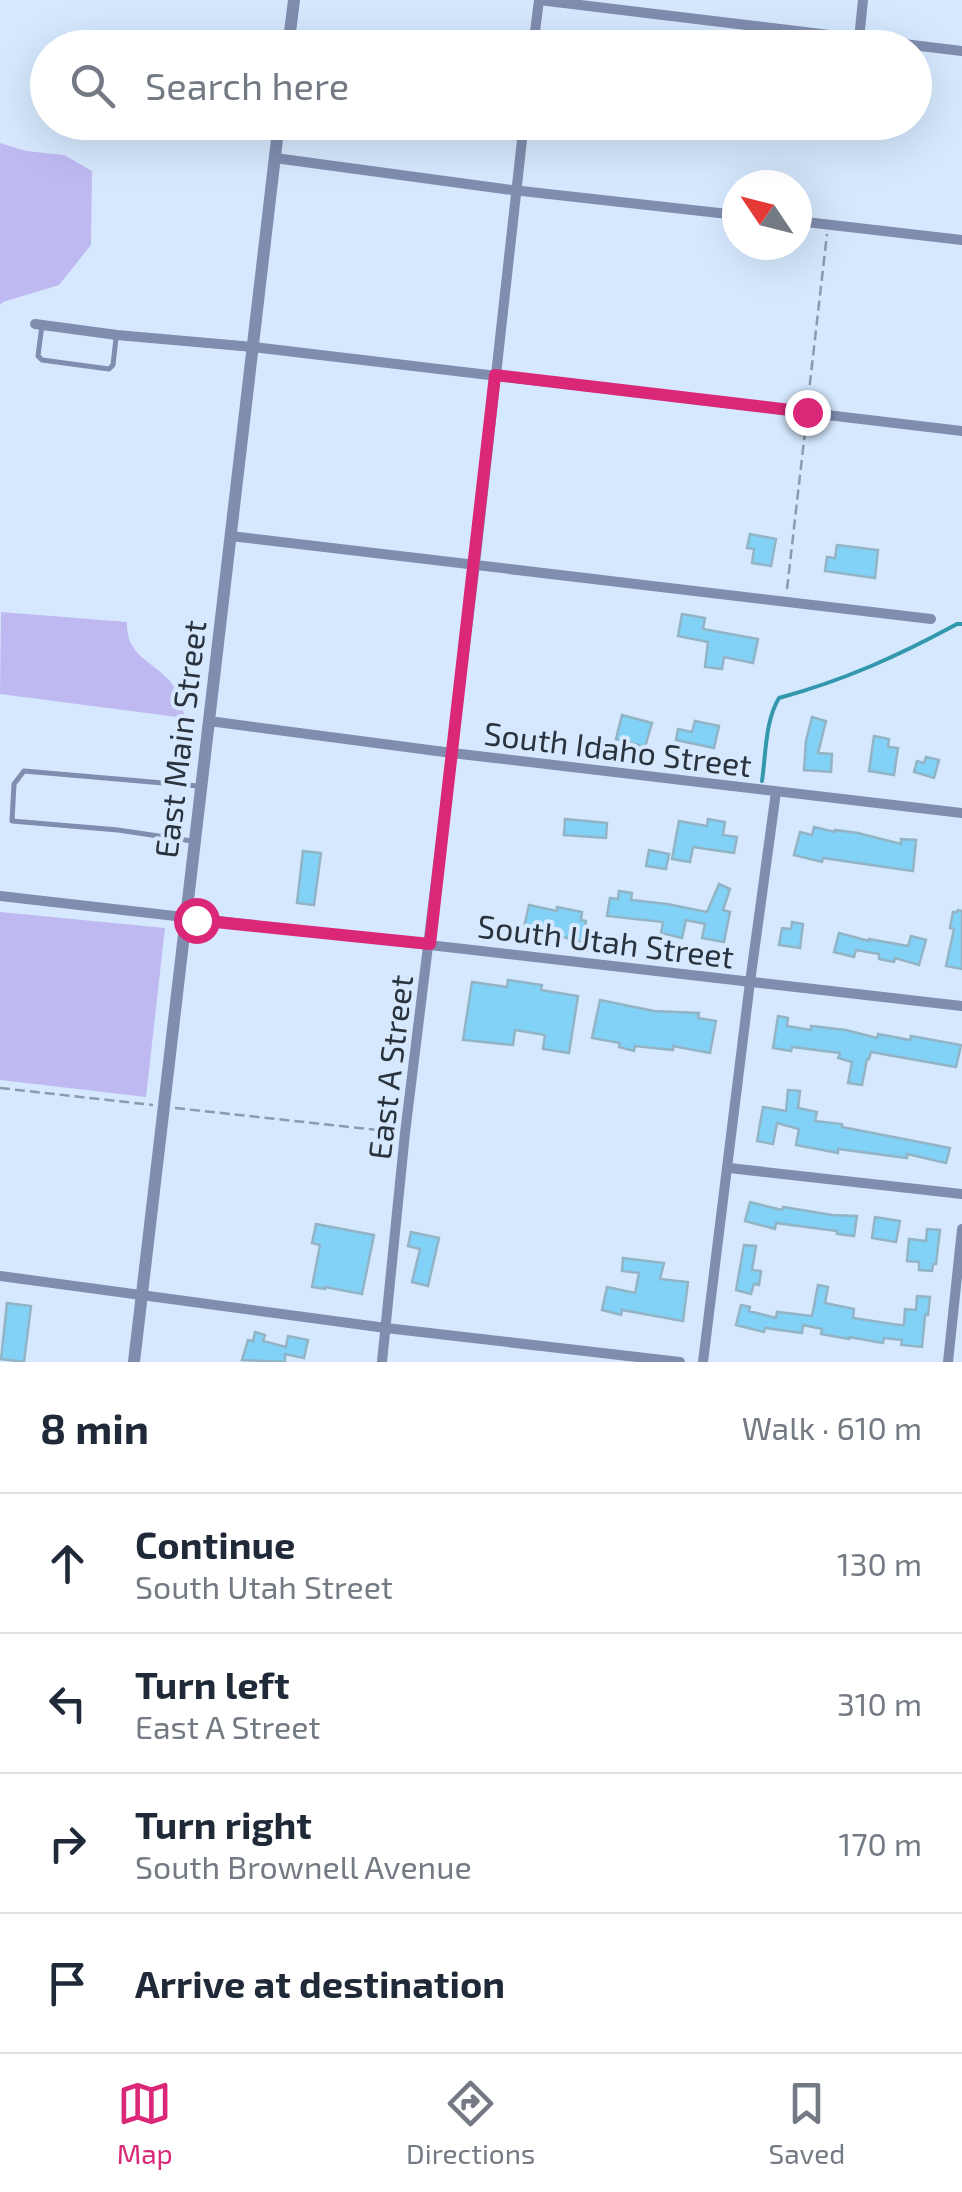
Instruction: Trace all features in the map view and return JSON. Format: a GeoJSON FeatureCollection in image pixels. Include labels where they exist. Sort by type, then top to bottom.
{"type":"FeatureCollection","features":[{"type":"Feature","properties":{"kind":"street"},"geometry":{"type":"LineString","coordinates":[[290,30],[294,0]]}},
{"type":"Feature","properties":{"kind":"street"},"geometry":{"type":"LineString","coordinates":[[535,30],[539,0],[785,30]]}},
{"type":"Feature","properties":{"kind":"street"},"geometry":{"type":"LineString","coordinates":[[860,30],[863,0]]}},
{"type":"Feature","properties":{"kind":"street"},"geometry":{"type":"LineString","coordinates":[[932,48],[962,51]]}},
{"type":"Feature","properties":{"kind":"street","name":"East Main Street"},"geometry":{"type":"LineString","coordinates":[[134,1362],[277,140]]}},
{"type":"Feature","properties":{"kind":"street","name":"East A Street"},"geometry":{"type":"LineString","coordinates":[[382,1362],[405,1134],[522,140]]}},
{"type":"Feature","properties":{"kind":"street"},"geometry":{"type":"LineString","coordinates":[[275,158],[722,212]]}},
{"type":"Feature","properties":{"kind":"street"},"geometry":{"type":"LineString","coordinates":[[812,223],[962,240]]}},
{"type":"Feature","properties":{"kind":"street"},"geometry":{"type":"LineString","coordinates":[[38,325],[253,346],[962,431]]}},
{"type":"Feature","properties":{"kind":"street"},"geometry":{"type":"LineString","coordinates":[[231,536],[931,619]]}},
{"type":"Feature","properties":{"kind":"street","name":"South Idaho Street"},"geometry":{"type":"LineString","coordinates":[[209,722],[962,813]]}},
{"type":"Feature","properties":{"kind":"street"},"geometry":{"type":"LineString","coordinates":[[703,1362],[776,792]]}},
{"type":"Feature","properties":{"kind":"street","name":"South Utah Street"},"geometry":{"type":"LineString","coordinates":[[0,896],[962,1006]]}},
{"type":"Feature","properties":{"kind":"street"},"geometry":{"type":"LineString","coordinates":[[728,1168],[962,1194]]}},
{"type":"Feature","properties":{"kind":"street"},"geometry":{"type":"LineString","coordinates":[[948,1362],[962,1229]]}},
{"type":"Feature","properties":{"kind":"street"},"geometry":{"type":"LineString","coordinates":[[0,1276],[386,1328],[680,1362]]}},
{"type":"Feature","properties":{"kind":"lane"},"geometry":{"type":"LineString","coordinates":[[38,325],[38,356],[42,360],[109,370],[116,335]]}},
{"type":"Feature","properties":{"kind":"lane"},"geometry":{"type":"LineString","coordinates":[[194,841],[12,821],[14,784],[24,771],[201,787]]}},
{"type":"Feature","properties":{"kind":"path"},"geometry":{"type":"LineString","coordinates":[[0,1088],[405,1134]]}},
{"type":"Feature","properties":{"kind":"shaded area"},"geometry":{"type":"Polygon","coordinates":[[[0,143],[26,151],[64,155],[92,171],[91,245],[59,285],[0,305],[0,143]]]}},
{"type":"Feature","properties":{"kind":"shaded area"},"geometry":{"type":"Polygon","coordinates":[[[1,612],[127,622],[130,642],[172,684],[185,718],[0,694],[1,612]]]}},
{"type":"Feature","properties":{"kind":"shaded area"},"geometry":{"type":"Polygon","coordinates":[[[0,912],[165,928],[146,1097],[0,1080],[0,912]]]}},
{"type":"Feature","properties":{"kind":"building"},"geometry":{"type":"Polygon","coordinates":[[[750,534],[776,539],[771,566],[752,563],[754,549],[747,548],[750,534]]]}},
{"type":"Feature","properties":{"kind":"building"},"geometry":{"type":"Polygon","coordinates":[[[837,545],[878,550],[875,578],[825,571],[827,557],[835,558],[837,545]]]}},
{"type":"Feature","properties":{"kind":"building"},"geometry":{"type":"Polygon","coordinates":[[[682,614],[705,618],[703,629],[758,639],[753,663],[724,657],[722,669],[705,667],[708,642],[678,636],[682,614]]]}},
{"type":"Feature","properties":{"kind":"building"},"geometry":{"type":"Polygon","coordinates":[[[622,715],[652,723],[645,747],[616,739],[622,715]]]}},
{"type":"Feature","properties":{"kind":"building"},"geometry":{"type":"Polygon","coordinates":[[[812,717],[826,721],[818,753],[832,754],[831,772],[804,770],[812,717]]]}},
{"type":"Feature","properties":{"kind":"building"},"geometry":{"type":"Polygon","coordinates":[[[695,721],[719,726],[714,748],[676,740],[678,729],[692,732],[695,721]]]}},
{"type":"Feature","properties":{"kind":"building"},"geometry":{"type":"Polygon","coordinates":[[[874,736],[889,739],[888,747],[898,748],[894,775],[869,771],[874,736]]]}},
{"type":"Feature","properties":{"kind":"building"},"geometry":{"type":"Polygon","coordinates":[[[926,757],[939,760],[934,778],[914,772],[917,761],[924,763],[926,757]]]}},
{"type":"Feature","properties":{"kind":"building"},"geometry":{"type":"Polygon","coordinates":[[[565,819],[607,823],[606,838],[564,835],[565,819]]]}},
{"type":"Feature","properties":{"kind":"building"},"geometry":{"type":"Polygon","coordinates":[[[708,819],[725,822],[723,835],[737,837],[734,853],[693,847],[690,862],[672,859],[679,821],[707,826],[708,819]]]}},
{"type":"Feature","properties":{"kind":"building"},"geometry":{"type":"Polygon","coordinates":[[[814,827],[901,844],[901,839],[916,840],[913,871],[823,858],[822,862],[794,855],[800,832],[812,835],[814,827]]]}},
{"type":"Feature","properties":{"kind":"building"},"geometry":{"type":"Polygon","coordinates":[[[649,850],[669,854],[666,869],[646,866],[649,850]]]}},
{"type":"Feature","properties":{"kind":"building"},"geometry":{"type":"Polygon","coordinates":[[[303,851],[321,853],[314,905],[297,903],[303,851]]]}},
{"type":"Feature","properties":{"kind":"building"},"geometry":{"type":"Polygon","coordinates":[[[719,884],[730,889],[723,910],[730,912],[724,942],[702,938],[705,924],[686,920],[682,938],[661,933],[663,922],[607,916],[610,898],[618,899],[619,891],[632,893],[631,900],[707,912],[719,884]]]}},
{"type":"Feature","properties":{"kind":"building"},"geometry":{"type":"Polygon","coordinates":[[[529,905],[582,912],[581,920],[586,921],[582,942],[524,927],[529,905]]]}},
{"type":"Feature","properties":{"kind":"building"},"geometry":{"type":"Polygon","coordinates":[[[962,911],[962,969],[946,966],[954,929],[950,928],[953,912],[962,911]]]}},
{"type":"Feature","properties":{"kind":"building"},"geometry":{"type":"Polygon","coordinates":[[[792,922],[803,924],[800,948],[779,945],[782,928],[791,929],[792,922]]]}},
{"type":"Feature","properties":{"kind":"building"},"geometry":{"type":"Polygon","coordinates":[[[839,933],[908,946],[911,936],[926,940],[919,965],[895,958],[894,962],[879,959],[879,954],[856,950],[854,957],[834,952],[839,933]]]}},
{"type":"Feature","properties":{"kind":"building"},"geometry":{"type":"Polygon","coordinates":[[[508,980],[578,996],[569,1053],[543,1049],[545,1035],[515,1030],[513,1045],[463,1040],[472,982],[507,987],[508,980]]]}},
{"type":"Feature","properties":{"kind":"building"},"geometry":{"type":"Polygon","coordinates":[[[600,1000],[654,1011],[699,1013],[698,1018],[716,1021],[710,1053],[673,1046],[673,1050],[635,1046],[634,1051],[619,1047],[620,1043],[592,1038],[600,1000]]]}},
{"type":"Feature","properties":{"kind":"building"},"geometry":{"type":"Polygon","coordinates":[[[778,1016],[788,1018],[787,1026],[811,1030],[811,1026],[877,1038],[878,1034],[910,1040],[911,1036],[961,1045],[956,1067],[871,1052],[862,1085],[848,1083],[852,1062],[838,1058],[840,1053],[773,1048],[778,1016]]]}},
{"type":"Feature","properties":{"kind":"building"},"geometry":{"type":"Polygon","coordinates":[[[788,1090],[800,1091],[798,1108],[817,1112],[815,1121],[950,1148],[946,1163],[907,1154],[907,1158],[838,1149],[838,1153],[796,1145],[799,1129],[777,1123],[773,1144],[757,1141],[763,1107],[786,1111],[788,1090]]]}},
{"type":"Feature","properties":{"kind":"building"},"geometry":{"type":"Polygon","coordinates":[[[750,1202],[782,1210],[783,1207],[857,1216],[854,1236],[776,1223],[775,1229],[745,1221],[750,1202]]]}},
{"type":"Feature","properties":{"kind":"building"},"geometry":{"type":"Polygon","coordinates":[[[875,1217],[900,1221],[896,1242],[872,1238],[875,1217]]]}},
{"type":"Feature","properties":{"kind":"building"},"geometry":{"type":"Polygon","coordinates":[[[316,1224],[374,1235],[362,1294],[312,1287],[320,1245],[312,1243],[316,1224]]]}},
{"type":"Feature","properties":{"kind":"building"},"geometry":{"type":"Polygon","coordinates":[[[927,1229],[940,1230],[932,1271],[919,1270],[919,1262],[907,1261],[909,1239],[926,1241],[927,1229]]]}},
{"type":"Feature","properties":{"kind":"building"},"geometry":{"type":"Polygon","coordinates":[[[411,1232],[439,1238],[428,1286],[412,1282],[420,1249],[408,1246],[411,1232]]]}},
{"type":"Feature","properties":{"kind":"building"},"geometry":{"type":"Polygon","coordinates":[[[744,1245],[756,1246],[752,1270],[761,1271],[759,1285],[754,1284],[751,1294],[736,1290],[744,1245]]]}},
{"type":"Feature","properties":{"kind":"building"},"geometry":{"type":"Polygon","coordinates":[[[623,1258],[664,1263],[660,1279],[688,1282],[683,1321],[602,1310],[607,1287],[635,1293],[639,1273],[622,1271],[623,1258]]]}},
{"type":"Feature","properties":{"kind":"building"},"geometry":{"type":"Polygon","coordinates":[[[818,1285],[828,1287],[825,1303],[854,1309],[853,1318],[899,1325],[904,1325],[905,1309],[916,1310],[917,1296],[930,1297],[922,1347],[901,1345],[902,1340],[884,1338],[883,1343],[821,1334],[822,1329],[803,1325],[802,1333],[765,1328],[764,1332],[736,1325],[741,1305],[776,1318],[777,1312],[812,1316],[818,1285]]]}},
{"type":"Feature","properties":{"kind":"building"},"geometry":{"type":"Polygon","coordinates":[[[7,1303],[31,1306],[24,1362],[1,1359],[7,1303]]]}},
{"type":"Feature","properties":{"kind":"building"},"geometry":{"type":"Polygon","coordinates":[[[255,1332],[265,1335],[263,1341],[286,1347],[288,1336],[308,1340],[304,1358],[285,1354],[285,1362],[242,1360],[255,1332]]]}},
{"type":"Feature","properties":{"kind":"waterway"},"geometry":{"type":"LineString","coordinates":[[762,781],[769,727],[779,698],[849,675],[962,624]]}},
{"type":"Feature","properties":{"kind":"route"},"geometry":{"type":"LineString","coordinates":[[196,920],[430,944],[495,375],[807,412]]}}]}
